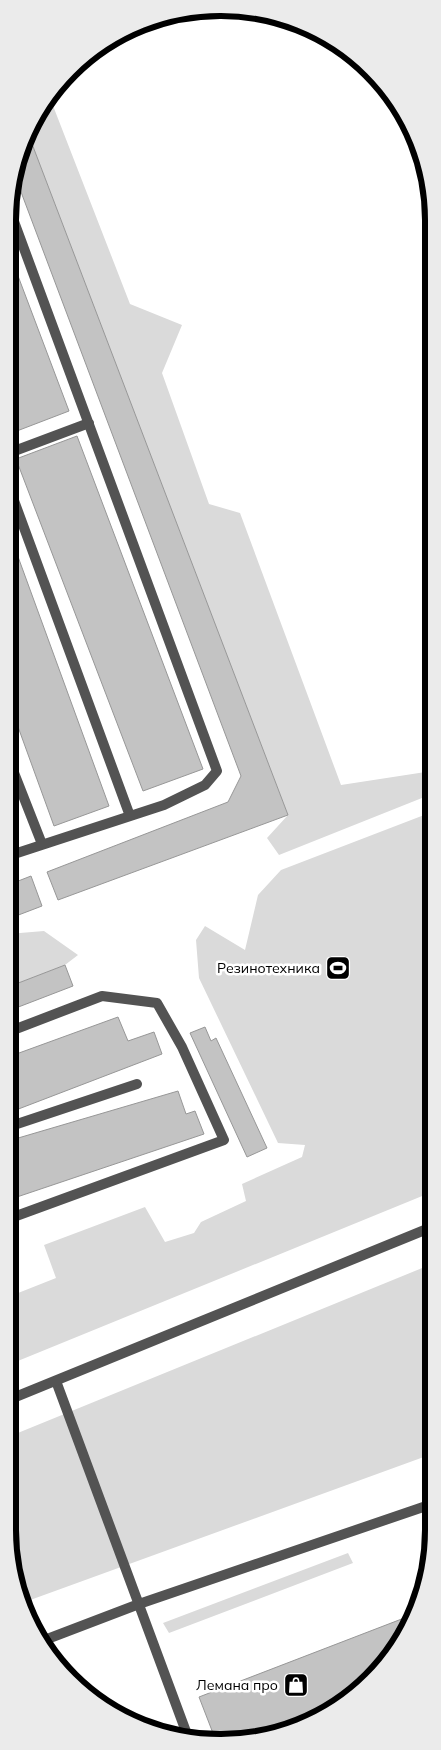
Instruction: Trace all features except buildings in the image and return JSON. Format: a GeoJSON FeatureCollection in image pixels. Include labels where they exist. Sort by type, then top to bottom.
{"type":"FeatureCollection","features":[{"type":"Feature","properties":{"kind":"street"},"geometry":{"type":"LineString","coordinates":[[16,227],[217,771],[205,785],[164,805],[16,853]]}},
{"type":"Feature","properties":{"kind":"street"},"geometry":{"type":"LineString","coordinates":[[16,450],[89,423]]}},
{"type":"Feature","properties":{"kind":"street"},"geometry":{"type":"LineString","coordinates":[[16,505],[130,816]]}},
{"type":"Feature","properties":{"kind":"street"},"geometry":{"type":"LineString","coordinates":[[16,778],[42,844]]}},
{"type":"Feature","properties":{"kind":"street"},"geometry":{"type":"LineString","coordinates":[[16,1029],[102,996],[157,1003],[182,1047],[224,1140],[16,1216]]}},
{"type":"Feature","properties":{"kind":"street"},"geometry":{"type":"LineString","coordinates":[[16,1124],[137,1084]]}},
{"type":"Feature","properties":{"kind":"street"},"geometry":{"type":"LineString","coordinates":[[16,1397],[425,1230]]}},
{"type":"Feature","properties":{"kind":"street"},"geometry":{"type":"LineString","coordinates":[[56,1381],[186,1731]]}},
{"type":"Feature","properties":{"kind":"street"},"geometry":{"type":"LineString","coordinates":[[48,1638],[139,1604],[425,1506]]}},
{"type":"Feature","properties":{"kind":"shaded area"},"geometry":{"type":"Polygon","coordinates":[[[53,105],[130,304],[182,325],[162,373],[209,504],[240,513],[341,785],[425,772],[425,797],[279,855],[267,838],[288,815],[32,143],[53,105]]]}},
{"type":"Feature","properties":{"kind":"shaded area"},"geometry":{"type":"Polygon","coordinates":[[[425,815],[425,1195],[16,1362],[16,1294],[56,1278],[44,1245],[145,1207],[165,1242],[194,1233],[201,1222],[246,1201],[242,1184],[302,1157],[305,1145],[278,1143],[199,978],[196,940],[205,926],[245,950],[258,895],[281,870],[425,815]]]}},
{"type":"Feature","properties":{"kind":"shaded area"},"geometry":{"type":"Polygon","coordinates":[[[44,931],[78,955],[65,965],[16,984],[16,933],[44,931]]]}},
{"type":"Feature","properties":{"kind":"shaded area"},"geometry":{"type":"Polygon","coordinates":[[[425,1267],[425,1457],[29,1600],[18,1556],[16,1530],[16,1434],[425,1267]]]}},
{"type":"Feature","properties":{"kind":"shaded area"},"geometry":{"type":"Polygon","coordinates":[[[348,1553],[353,1563],[169,1633],[163,1623],[348,1553]]]}},
{"type":"Feature","properties":{"kind":"place","name":"Резинотехника"},"geometry":{"type":"Point","coordinates":[338,968]}},
{"type":"Feature","properties":{"kind":"place","name":"Лемана про"},"geometry":{"type":"Point","coordinates":[296,1685]}}]}
